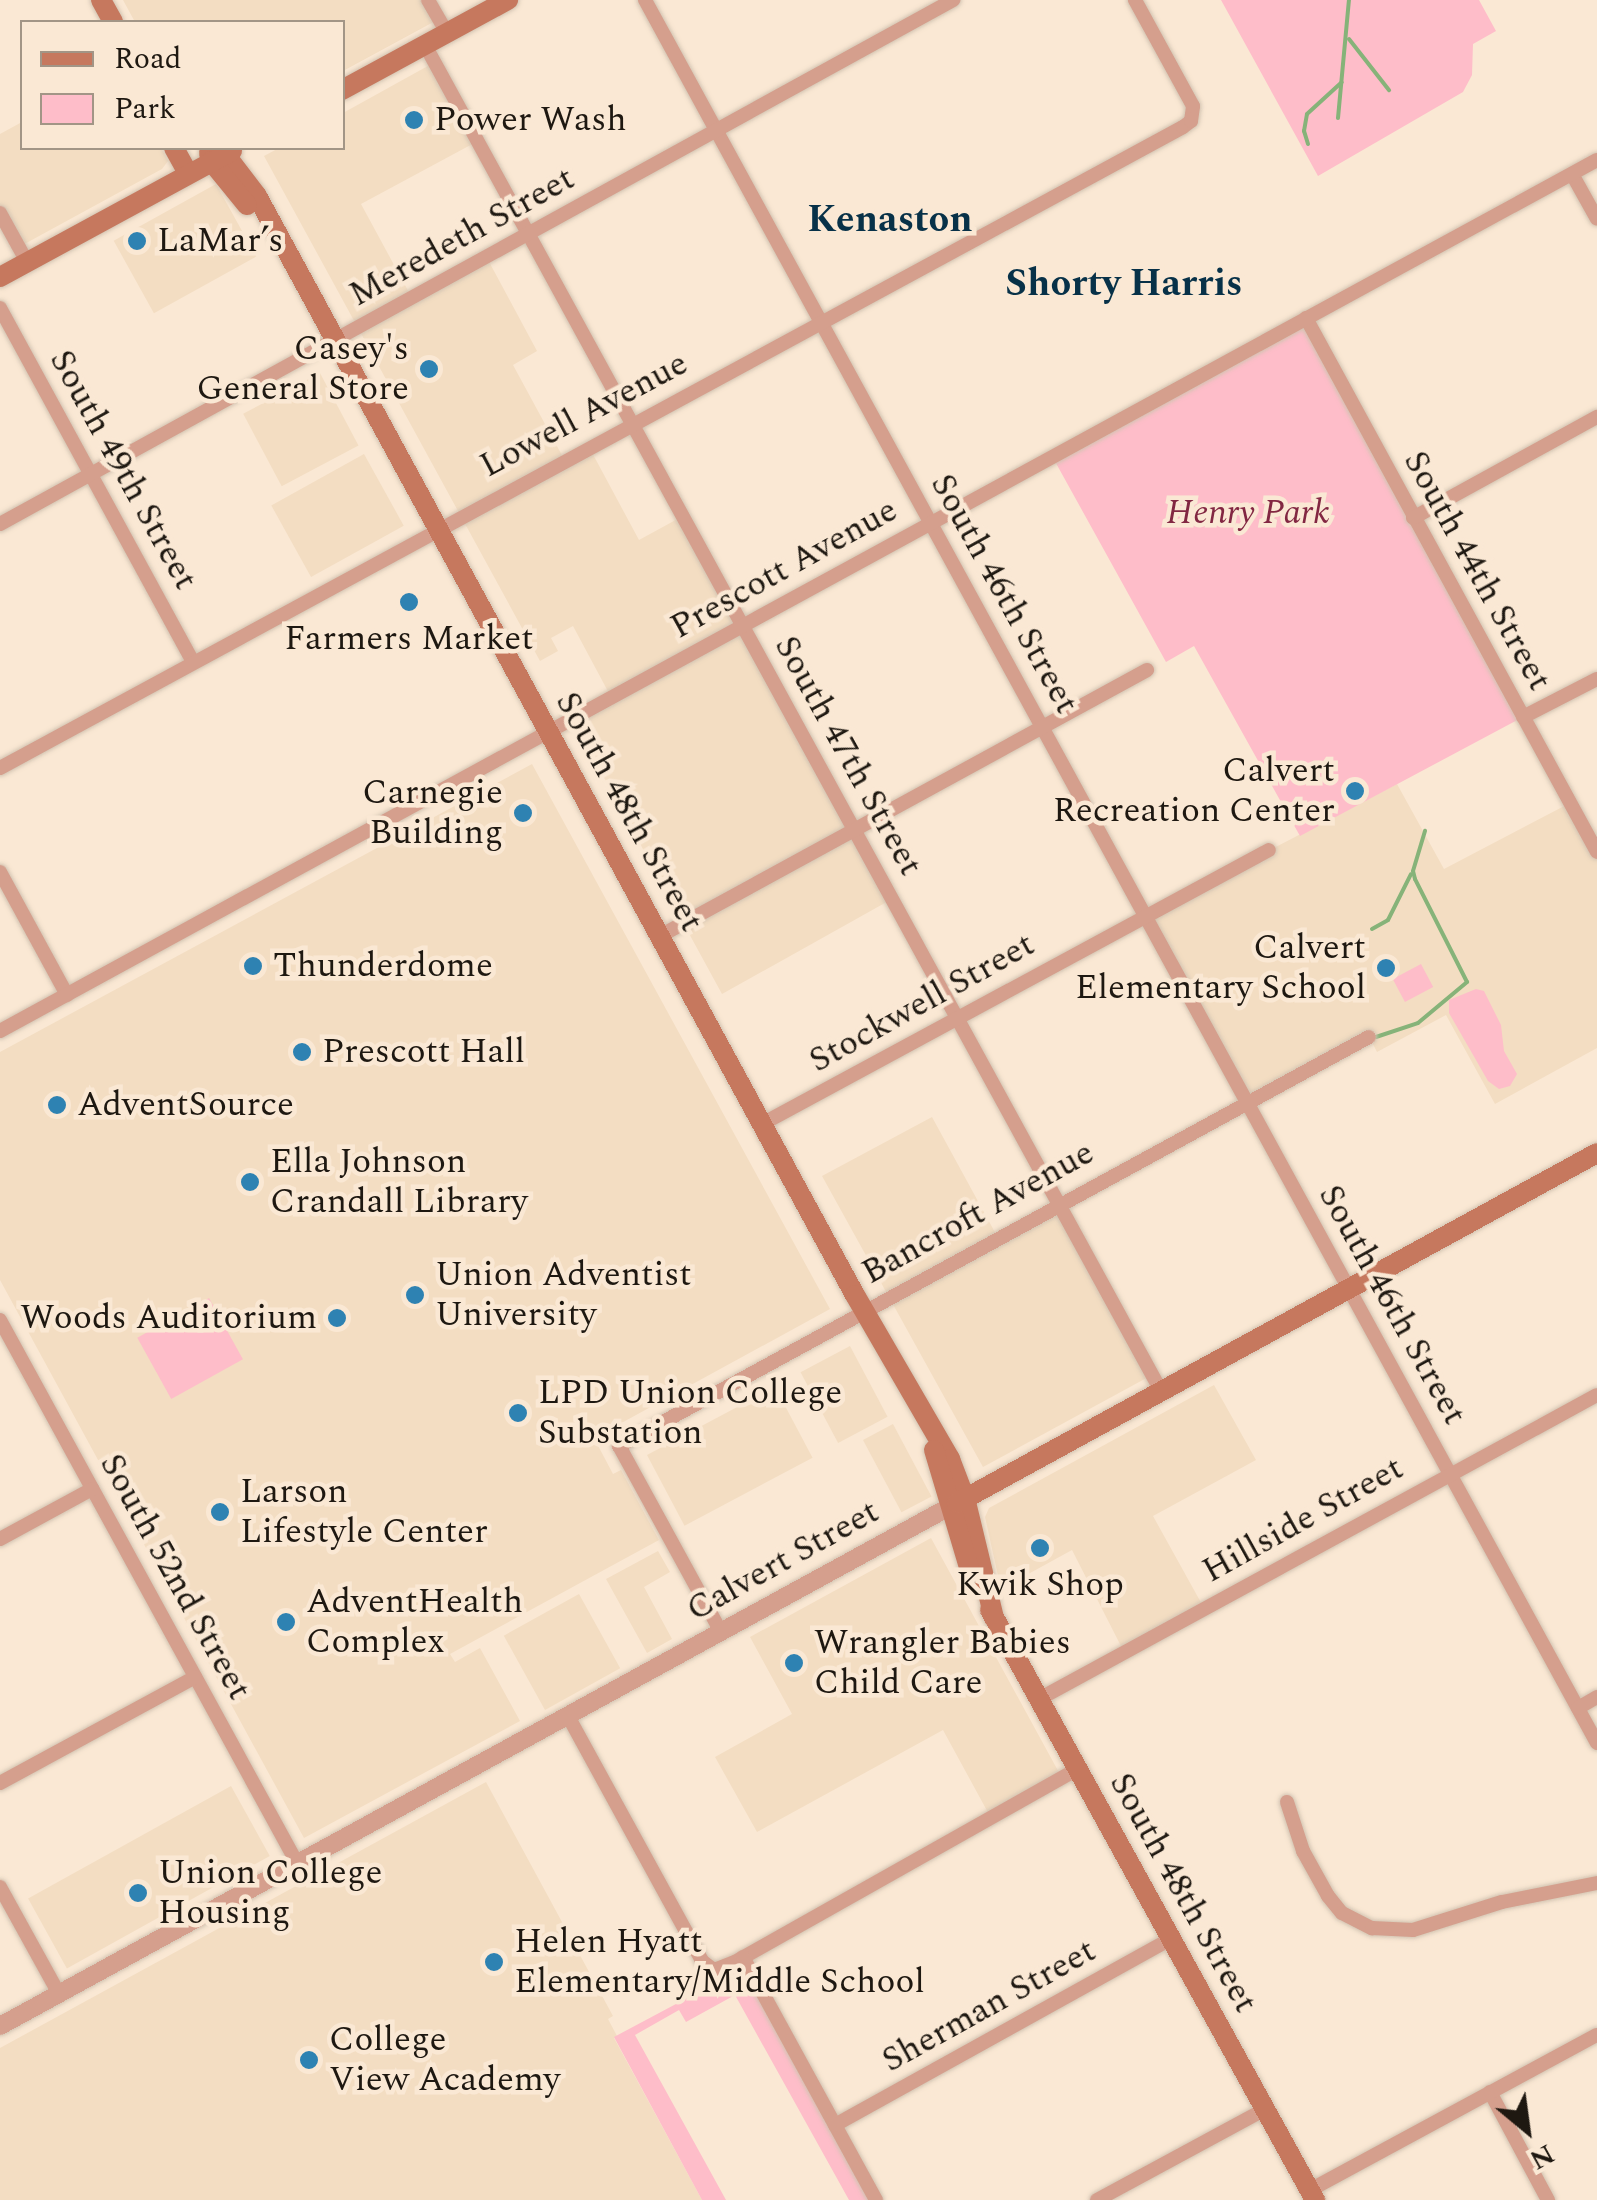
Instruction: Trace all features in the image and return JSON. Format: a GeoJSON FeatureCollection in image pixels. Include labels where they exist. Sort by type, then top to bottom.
{"type":"FeatureCollection","features":[{"type":"Feature","properties":{"kind":"main road"},"geometry":{"type":"LineString","coordinates":[[345,88],[508,0]]}},
{"type":"Feature","properties":{"kind":"main road"},"geometry":{"type":"LineString","coordinates":[[175,150],[188,174]]}},
{"type":"Feature","properties":{"kind":"main road"},"geometry":{"type":"LineString","coordinates":[[0,278],[188,174],[219,152]]}},
{"type":"Feature","properties":{"kind":"main road","name":"South 48th Street"},"geometry":{"type":"LineString","coordinates":[[219,152],[256,196],[927,1424],[958,1502],[970,1571],[1312,2195]]}},
{"type":"Feature","properties":{"kind":"main road","name":"Calvert Street"},"geometry":{"type":"LineString","coordinates":[[958,1502],[1597,1153]]}},
{"type":"Feature","properties":{"kind":"street"},"geometry":{"type":"LineString","coordinates":[[428,0],[447,33]]}},
{"type":"Feature","properties":{"kind":"street","name":"South 46th Street"},"geometry":{"type":"LineString","coordinates":[[646,0],[1597,1743]]}},
{"type":"Feature","properties":{"kind":"street","name":"Meredeth Street"},"geometry":{"type":"LineString","coordinates":[[0,524],[952,0]]}},
{"type":"Feature","properties":{"kind":"street","name":"Lowell Avenue"},"geometry":{"type":"LineString","coordinates":[[0,768],[1182,127],[1194,114],[1135,0]]}},
{"type":"Feature","properties":{"kind":"street","name":"South 47th Street"},"geometry":{"type":"LineString","coordinates":[[425,45],[1161,1390]]}},
{"type":"Feature","properties":{"kind":"street","name":"Prescott Avenue"},"geometry":{"type":"LineString","coordinates":[[0,1031],[1597,160]]}},
{"type":"Feature","properties":{"kind":"street"},"geometry":{"type":"LineString","coordinates":[[1572,174],[1597,218]]}},
{"type":"Feature","properties":{"kind":"street"},"geometry":{"type":"LineString","coordinates":[[0,213],[28,262]]}},
{"type":"Feature","properties":{"kind":"street","name":"South 49th Street"},"geometry":{"type":"LineString","coordinates":[[0,308],[193,662]]}},
{"type":"Feature","properties":{"kind":"street","name":"South 44th Street"},"geometry":{"type":"LineString","coordinates":[[1306,318],[1597,852]]}},
{"type":"Feature","properties":{"kind":"street"},"geometry":{"type":"LineString","coordinates":[[1413,518],[1597,417]]}},
{"type":"Feature","properties":{"kind":"street"},"geometry":{"type":"LineString","coordinates":[[660,936],[1147,670]]}},
{"type":"Feature","properties":{"kind":"street"},"geometry":{"type":"LineString","coordinates":[[1523,717],[1597,678]]}},
{"type":"Feature","properties":{"kind":"street","name":"Stockwell Street"},"geometry":{"type":"LineString","coordinates":[[762,1124],[1269,850]]}},
{"type":"Feature","properties":{"kind":"street"},"geometry":{"type":"LineString","coordinates":[[0,872],[67,994]]}},
{"type":"Feature","properties":{"kind":"street","name":"Bancroft Avenue"},"geometry":{"type":"LineString","coordinates":[[722,1632],[619,1446],[1058,1203],[1369,1037]]}},
{"type":"Feature","properties":{"kind":"street","name":"South 52nd Street"},"geometry":{"type":"LineString","coordinates":[[0,1320],[297,1862]]}},
{"type":"Feature","properties":{"kind":"street","name":"Hillside Street"},"geometry":{"type":"LineString","coordinates":[[1038,1699],[1597,1395]]}},
{"type":"Feature","properties":{"kind":"street"},"geometry":{"type":"LineString","coordinates":[[0,1539],[92,1489]]}},
{"type":"Feature","properties":{"kind":"street","name":"Calvert Street"},"geometry":{"type":"LineString","coordinates":[[0,2026],[958,1502]]}},
{"type":"Feature","properties":{"kind":"street"},"geometry":{"type":"LineString","coordinates":[[0,1783],[195,1676]]}},
{"type":"Feature","properties":{"kind":"street"},"geometry":{"type":"LineString","coordinates":[[1578,1708],[1597,1697]]}},
{"type":"Feature","properties":{"kind":"street"},"geometry":{"type":"LineString","coordinates":[[568,1716],[702,1961],[714,1970],[743,1958],[1078,1769]]}},
{"type":"Feature","properties":{"kind":"street"},"geometry":{"type":"LineString","coordinates":[[1287,1802],[1303,1850],[1328,1896],[1342,1913],[1372,1928],[1413,1930],[1502,1902],[1597,1883]]}},
{"type":"Feature","properties":{"kind":"street"},"geometry":{"type":"LineString","coordinates":[[0,1887],[58,1994]]}},
{"type":"Feature","properties":{"kind":"street","name":"Sherman Street"},"geometry":{"type":"LineString","coordinates":[[835,2125],[1172,1940]]}},
{"type":"Feature","properties":{"kind":"street"},"geometry":{"type":"LineString","coordinates":[[743,1958],[876,2200]]}},
{"type":"Feature","properties":{"kind":"street"},"geometry":{"type":"LineString","coordinates":[[1312,2195],[1597,2035]]}},
{"type":"Feature","properties":{"kind":"street"},"geometry":{"type":"LineString","coordinates":[[1490,2092],[1548,2200]]}},
{"type":"Feature","properties":{"kind":"street"},"geometry":{"type":"LineString","coordinates":[[1097,2200],[1265,2109]]}},
{"type":"Feature","properties":{"kind":"shaded area"},"geometry":{"type":"Polygon","coordinates":[[[123,0],[428,0],[439,19],[345,70],[345,20],[134,20],[123,0]]]}},
{"type":"Feature","properties":{"kind":"shaded area"},"geometry":{"type":"Polygon","coordinates":[[[435,62],[478,141],[361,204],[412,298],[487,258],[537,351],[513,365],[564,459],[589,447],[639,540],[683,516],[892,899],[722,994],[572,719],[611,697],[573,626],[551,638],[558,651],[540,661],[264,156],[275,150],[345,150],[345,112],[435,62]]]}},
{"type":"Feature","properties":{"kind":"shaded area"},"geometry":{"type":"Polygon","coordinates":[[[20,123],[20,150],[162,150],[168,161],[162,169],[19,247],[0,213],[0,134],[20,123]]]}},
{"type":"Feature","properties":{"kind":"shaded area"},"geometry":{"type":"Polygon","coordinates":[[[216,184],[256,257],[154,313],[114,241],[216,184]]]}},
{"type":"Feature","properties":{"kind":"shaded area"},"geometry":{"type":"Polygon","coordinates":[[[320,373],[358,445],[282,486],[243,414],[320,373]]]}},
{"type":"Feature","properties":{"kind":"shaded area"},"geometry":{"type":"Polygon","coordinates":[[[364,454],[404,526],[311,577],[271,505],[364,454]]]}},
{"type":"Feature","properties":{"kind":"shaded area","name":"Union Adventist University"},"geometry":{"type":"Polygon","coordinates":[[[532,764],[830,1309],[594,1438],[613,1474],[621,1470],[659,1540],[450,1654],[455,1662],[480,1648],[520,1721],[304,1838],[0,1280],[0,1052],[532,764]]]}},
{"type":"Feature","properties":{"kind":"shaded area","name":"Calvert Elementary School"},"geometry":{"type":"Polygon","coordinates":[[[1397,784],[1444,869],[1570,803],[1597,852],[1597,1048],[1495,1104],[1446,1015],[1377,1052],[1370,1038],[1247,1101],[1145,915],[1397,784]]]}},
{"type":"Feature","properties":{"kind":"shaded area"},"geometry":{"type":"Polygon","coordinates":[[[932,1117],[997,1236],[1058,1203],[1152,1375],[983,1467],[822,1176],[932,1117]]]}},
{"type":"Feature","properties":{"kind":"shaded area"},"geometry":{"type":"Polygon","coordinates":[[[850,1346],[888,1417],[838,1443],[801,1372],[850,1346]]]}},
{"type":"Feature","properties":{"kind":"shaded area"},"geometry":{"type":"Polygon","coordinates":[[[1214,1385],[1256,1460],[1153,1516],[1204,1608],[1124,1652],[1072,1550],[1001,1589],[985,1517],[989,1508],[1214,1385]]]}},
{"type":"Feature","properties":{"kind":"shaded area","name":"Union Adventist University"},"geometry":{"type":"Polygon","coordinates":[[[775,1387],[813,1458],[685,1526],[647,1455],[775,1387]]]}},
{"type":"Feature","properties":{"kind":"shaded area"},"geometry":{"type":"Polygon","coordinates":[[[893,1424],[931,1496],[901,1512],[863,1440],[893,1424]]]}},
{"type":"Feature","properties":{"kind":"shaded area"},"geometry":{"type":"Polygon","coordinates":[[[931,1538],[1062,1778],[991,1818],[943,1730],[757,1832],[715,1757],[792,1714],[750,1637],[931,1538]]]}},
{"type":"Feature","properties":{"kind":"shaded area"},"geometry":{"type":"Polygon","coordinates":[[[658,1551],[670,1572],[644,1587],[672,1639],[647,1653],[606,1579],[658,1551]]]}},
{"type":"Feature","properties":{"kind":"shaded area"},"geometry":{"type":"Polygon","coordinates":[[[579,1594],[620,1668],[545,1710],[504,1636],[579,1594]]]}},
{"type":"Feature","properties":{"kind":"shaded area"},"geometry":{"type":"Polygon","coordinates":[[[486,1782],[613,2016],[608,2019],[617,2036],[614,2038],[702,2200],[0,2200],[0,2048],[486,1782]]]}},
{"type":"Feature","properties":{"kind":"shaded area"},"geometry":{"type":"Polygon","coordinates":[[[231,1786],[270,1856],[67,1968],[28,1898],[231,1786]]]}},
{"type":"Feature","properties":{"kind":"green space"},"geometry":{"type":"Polygon","coordinates":[[[1221,0],[1479,0],[1496,31],[1473,44],[1472,75],[1463,92],[1318,176],[1221,0]]]}},
{"type":"Feature","properties":{"kind":"green space","name":"Henry Park"},"geometry":{"type":"Polygon","coordinates":[[[1306,318],[1523,717],[1300,836],[1194,646],[1166,662],[1052,456],[1306,318]]]}},
{"type":"Feature","properties":{"kind":"green space"},"geometry":{"type":"Polygon","coordinates":[[[1421,964],[1433,987],[1405,1002],[1393,979],[1421,964]]]}},
{"type":"Feature","properties":{"kind":"green space"},"geometry":{"type":"Polygon","coordinates":[[[1476,989],[1484,991],[1501,1025],[1504,1051],[1517,1074],[1510,1086],[1499,1089],[1488,1081],[1449,1013],[1449,1000],[1476,989]]]}},
{"type":"Feature","properties":{"kind":"green space"},"geometry":{"type":"Polygon","coordinates":[[[209,1298],[243,1359],[171,1399],[137,1338],[209,1298]]]}},
{"type":"Feature","properties":{"kind":"green space"},"geometry":{"type":"Polygon","coordinates":[[[743,1957],[876,2200],[849,2200],[735,1995],[686,2022],[679,2010],[635,2035],[726,2200],[702,2200],[614,2037],[706,1988],[714,1970],[743,1957]]]}},
{"type":"Feature","properties":{"kind":"waterway"},"geometry":{"type":"LineString","coordinates":[[1338,118],[1349,0]]}},
{"type":"Feature","properties":{"kind":"waterway"},"geometry":{"type":"LineString","coordinates":[[1349,39],[1389,90]]}},
{"type":"Feature","properties":{"kind":"waterway"},"geometry":{"type":"LineString","coordinates":[[1308,144],[1304,131],[1307,114],[1342,82]]}},
{"type":"Feature","properties":{"kind":"waterway"},"geometry":{"type":"LineString","coordinates":[[1376,1037],[1418,1023],[1467,982],[1415,879],[1413,871],[1425,831]]}},
{"type":"Feature","properties":{"kind":"waterway"},"geometry":{"type":"LineString","coordinates":[[1372,929],[1388,920],[1411,874]]}},
{"type":"Feature","properties":{"kind":"place","name":"Power Wash"},"geometry":{"type":"Point","coordinates":[414,120]}},
{"type":"Feature","properties":{"kind":"place","name":"LaMar’s"},"geometry":{"type":"Point","coordinates":[137,241]}},
{"type":"Feature","properties":{"kind":"place","name":"Casey's General Store"},"geometry":{"type":"Point","coordinates":[429,369]}},
{"type":"Feature","properties":{"kind":"place","name":"Farmers Market"},"geometry":{"type":"Point","coordinates":[409,602]}},
{"type":"Feature","properties":{"kind":"place","name":"Calvert Recreation Center"},"geometry":{"type":"Point","coordinates":[1355,791]}},
{"type":"Feature","properties":{"kind":"place","name":"Carnegie Building"},"geometry":{"type":"Point","coordinates":[523,813]}},
{"type":"Feature","properties":{"kind":"place","name":"Thunderdome"},"geometry":{"type":"Point","coordinates":[253,966]}},
{"type":"Feature","properties":{"kind":"place","name":"Calvert Elementary School"},"geometry":{"type":"Point","coordinates":[1386,968]}},
{"type":"Feature","properties":{"kind":"place","name":"Prescott Hall"},"geometry":{"type":"Point","coordinates":[302,1052]}},
{"type":"Feature","properties":{"kind":"place","name":"AdventSource"},"geometry":{"type":"Point","coordinates":[57,1105]}},
{"type":"Feature","properties":{"kind":"place","name":"Ella Johnson Crandall Library"},"geometry":{"type":"Point","coordinates":[250,1182]}},
{"type":"Feature","properties":{"kind":"place","name":"Union Adventist University"},"geometry":{"type":"Point","coordinates":[415,1295]}},
{"type":"Feature","properties":{"kind":"place","name":"Woods Auditorium"},"geometry":{"type":"Point","coordinates":[337,1318]}},
{"type":"Feature","properties":{"kind":"place","name":"LPD Union College Substation"},"geometry":{"type":"Point","coordinates":[518,1413]}},
{"type":"Feature","properties":{"kind":"place","name":"Larson Lifestyle Center"},"geometry":{"type":"Point","coordinates":[220,1512]}},
{"type":"Feature","properties":{"kind":"place","name":"Kwik Shop"},"geometry":{"type":"Point","coordinates":[1040,1548]}},
{"type":"Feature","properties":{"kind":"place","name":"AdventHealth Complex"},"geometry":{"type":"Point","coordinates":[286,1622]}},
{"type":"Feature","properties":{"kind":"place","name":"Wrangler Babies Child Care"},"geometry":{"type":"Point","coordinates":[794,1663]}},
{"type":"Feature","properties":{"kind":"place","name":"Union College Housing"},"geometry":{"type":"Point","coordinates":[138,1893]}},
{"type":"Feature","properties":{"kind":"place","name":"Helen Hyatt Elementary/Middle School"},"geometry":{"type":"Point","coordinates":[494,1962]}},
{"type":"Feature","properties":{"kind":"place","name":"College View Academy"},"geometry":{"type":"Point","coordinates":[309,2060]}},
{"type":"Feature","properties":{"kind":"district","name":"Kenaston"},"geometry":{"type":"Point","coordinates":[890,221]}},
{"type":"Feature","properties":{"kind":"district","name":"Shorty Harris"},"geometry":{"type":"Point","coordinates":[1124,285]}}]}
